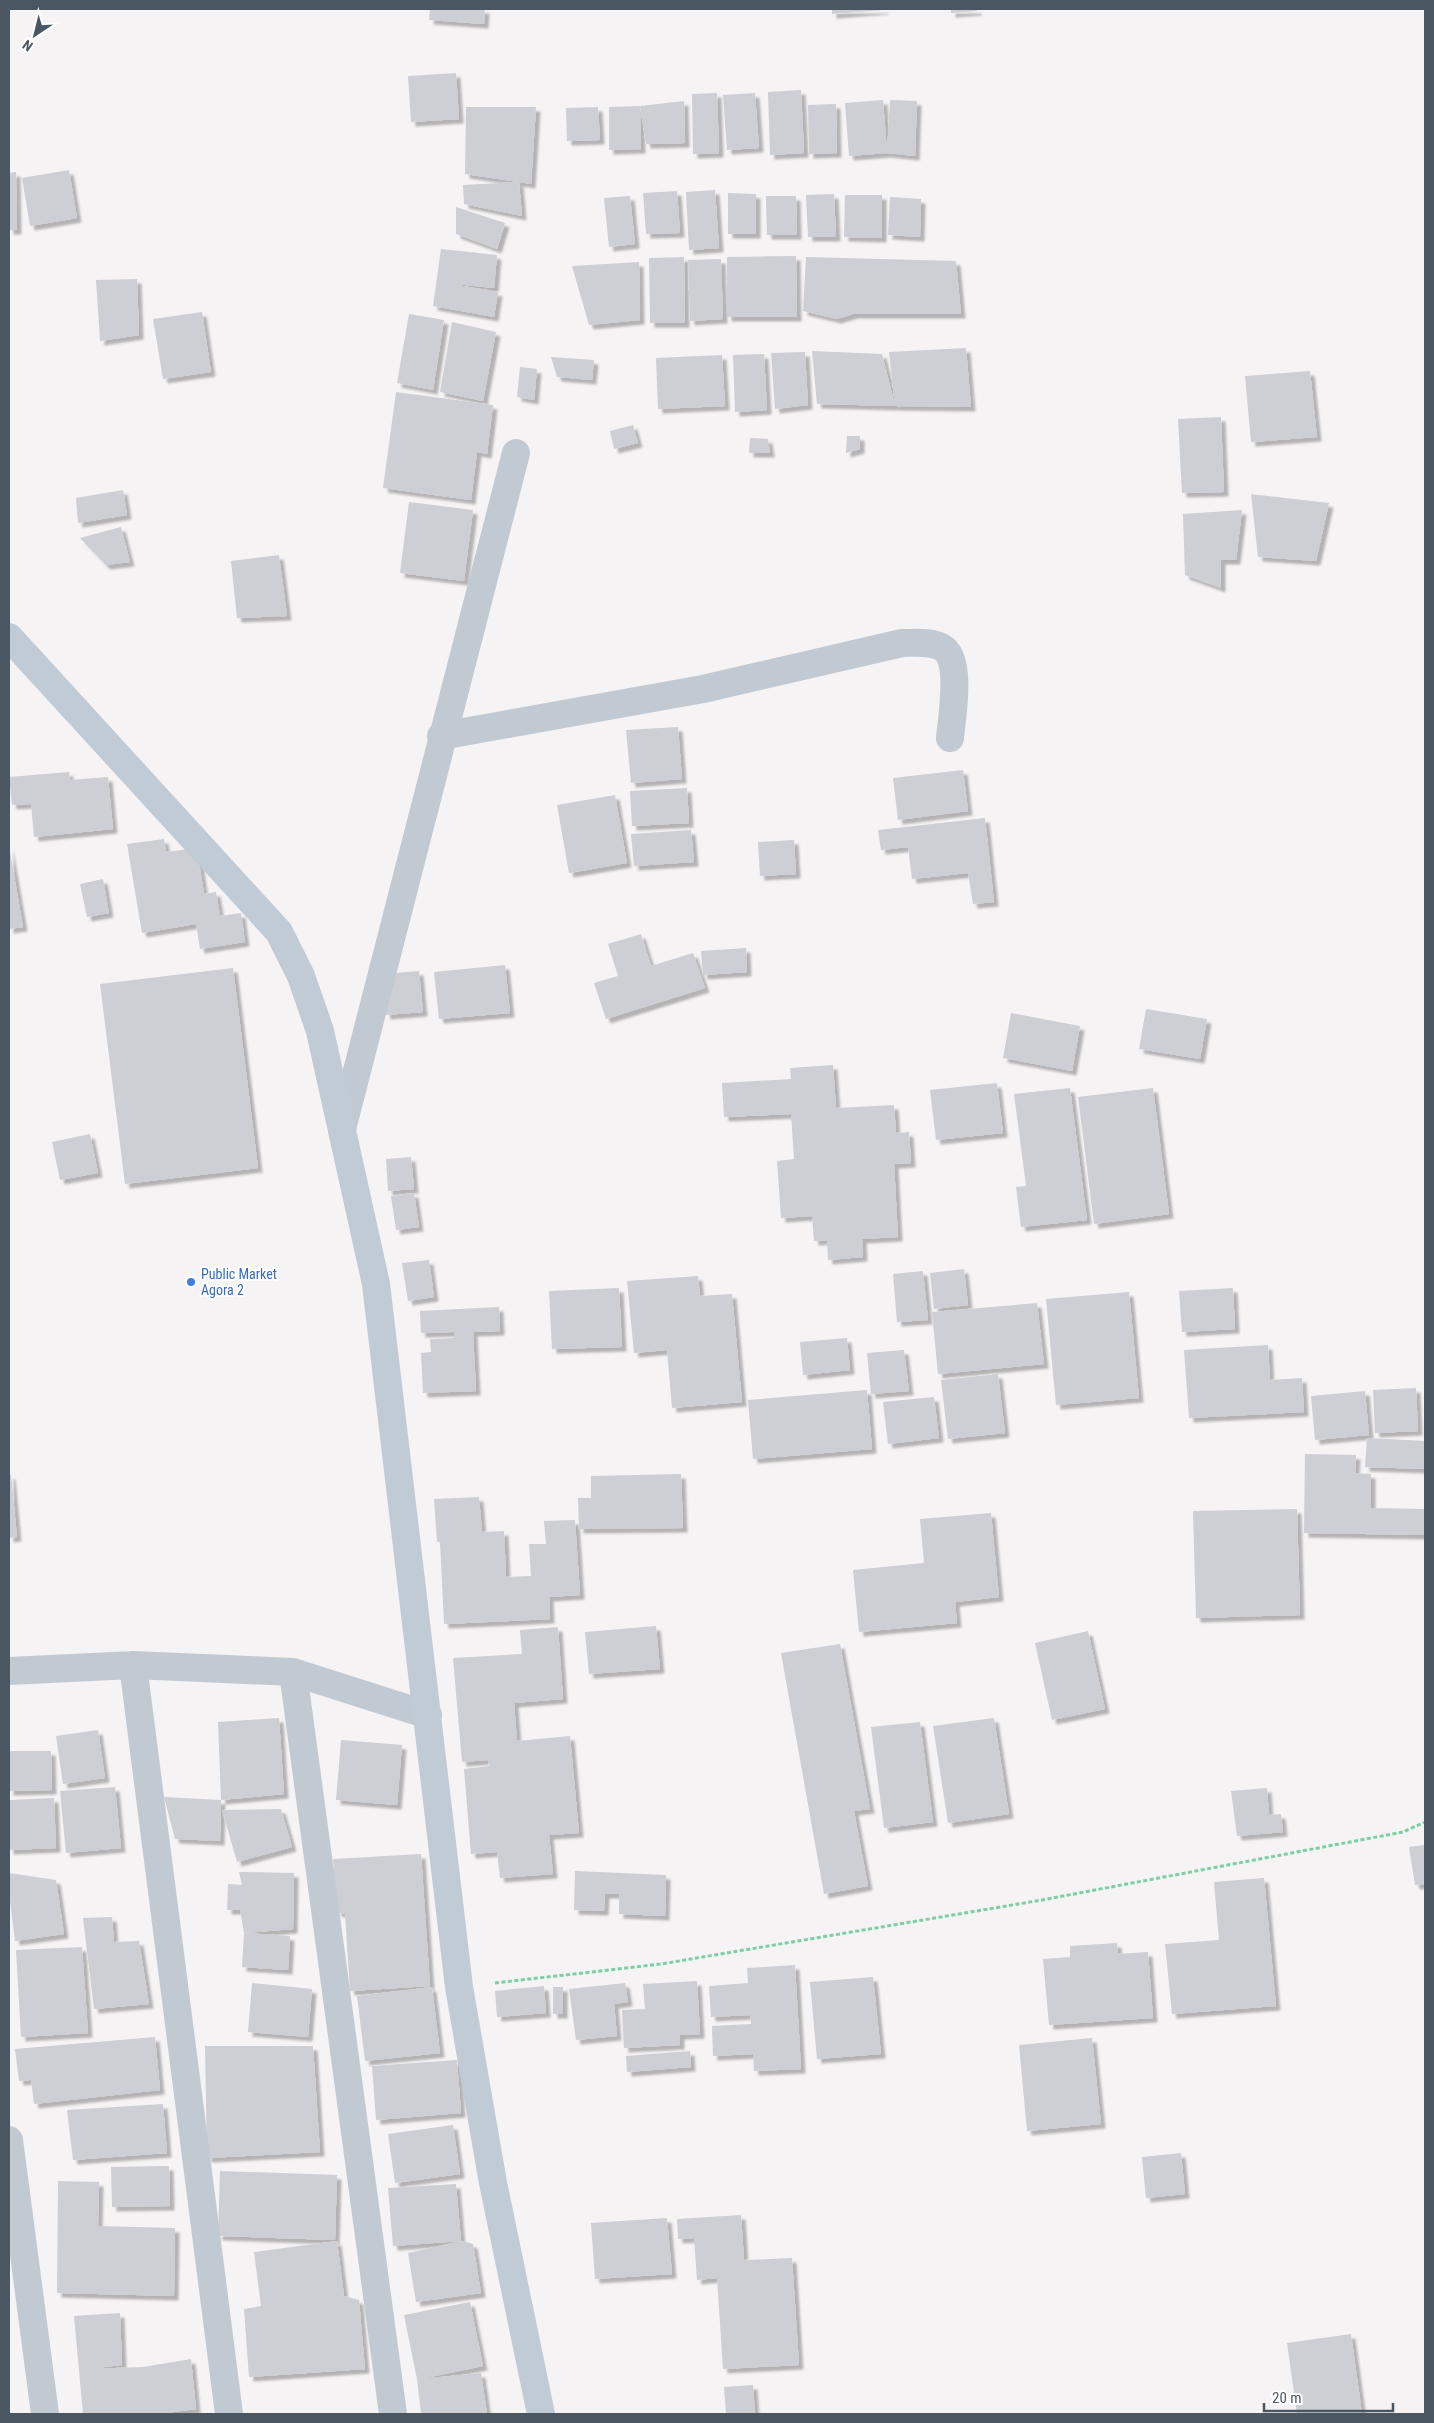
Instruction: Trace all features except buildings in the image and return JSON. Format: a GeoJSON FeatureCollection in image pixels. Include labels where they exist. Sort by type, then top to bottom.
{"type":"FeatureCollection","features":[{"type":"Feature","properties":{"kind":"main road"},"geometry":{"type":"LineString","coordinates":[[9,637],[279,932],[301,976],[320,1031],[376,1284],[459,1987],[493,2183],[541,2414]]}},
{"type":"Feature","properties":{"kind":"street"},"geometry":{"type":"LineString","coordinates":[[342,1129],[441,736],[516,453]]}},
{"type":"Feature","properties":{"kind":"street"},"geometry":{"type":"LineString","coordinates":[[441,736],[703,689],[902,643],[930,643],[943,648],[951,656],[954,670],[950,738]]}},
{"type":"Feature","properties":{"kind":"street"},"geometry":{"type":"LineString","coordinates":[[9,1671],[133,1665],[294,1672],[428,1715]]}},
{"type":"Feature","properties":{"kind":"street"},"geometry":{"type":"LineString","coordinates":[[133,1665],[229,2414]]}},
{"type":"Feature","properties":{"kind":"street"},"geometry":{"type":"LineString","coordinates":[[294,1672],[393,2414]]}},
{"type":"Feature","properties":{"kind":"street"},"geometry":{"type":"LineString","coordinates":[[9,2140],[11,2167],[45,2414]]}},
{"type":"Feature","properties":{"kind":"path"},"geometry":{"type":"LineString","coordinates":[[459,1987],[661,1964],[1042,1900],[1403,1832],[1425,1822]]}},
{"type":"Feature","properties":{"kind":"place","name":"Public Market Agora 2"},"geometry":{"type":"Point","coordinates":[191,1282]}}]}
